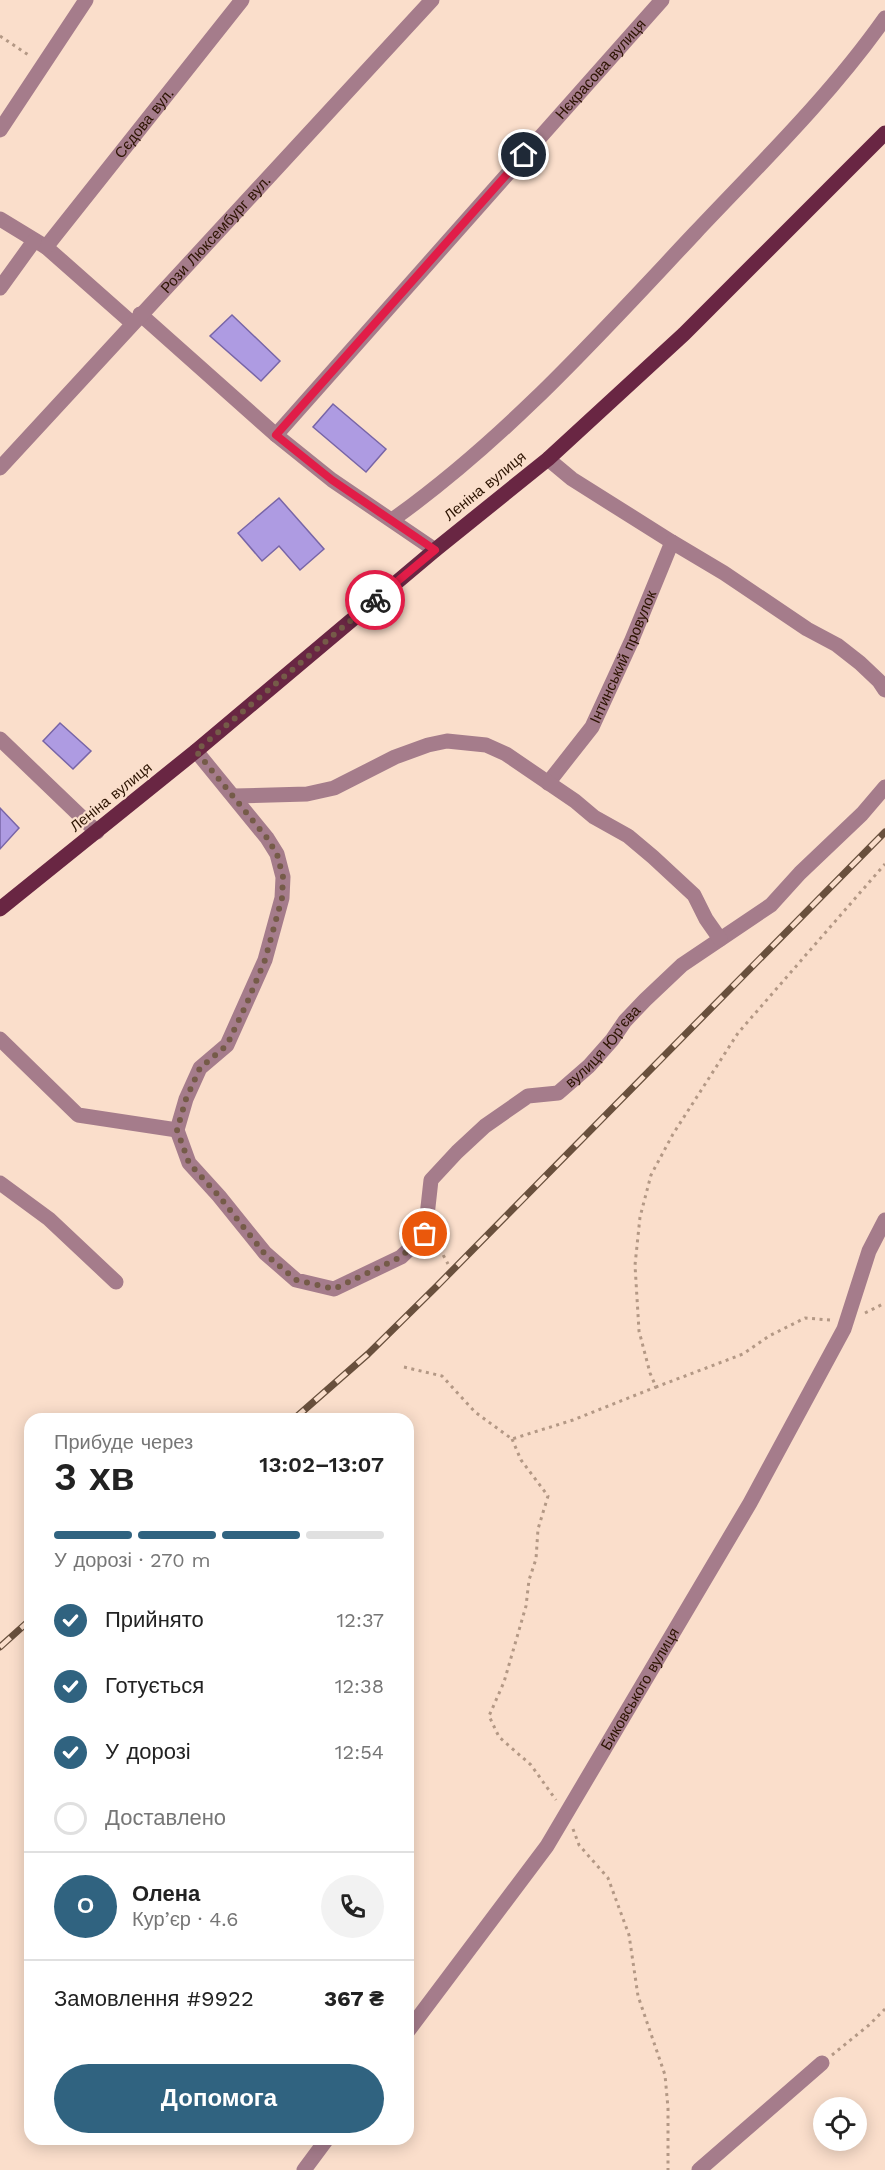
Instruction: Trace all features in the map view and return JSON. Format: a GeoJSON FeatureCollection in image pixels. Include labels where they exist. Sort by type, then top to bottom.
{"type":"FeatureCollection","features":[{"type":"Feature","properties":{"kind":"main road","name":"Леніна вулиця"},"geometry":{"type":"LineString","coordinates":[[0,909],[196,751],[435,550],[548,459],[684,334],[885,133]]}},
{"type":"Feature","properties":{"kind":"street"},"geometry":{"type":"LineString","coordinates":[[0,130],[86,0]]}},
{"type":"Feature","properties":{"kind":"street","name":"Сєдова вул."},"geometry":{"type":"LineString","coordinates":[[0,288],[40,244],[242,0]]}},
{"type":"Feature","properties":{"kind":"street","name":"Рози Люксембург вул."},"geometry":{"type":"LineString","coordinates":[[0,468],[432,0]]}},
{"type":"Feature","properties":{"kind":"street","name":"Нєкрасова вулиця"},"geometry":{"type":"LineString","coordinates":[[276,435],[662,0]]}},
{"type":"Feature","properties":{"kind":"street"},"geometry":{"type":"LineString","coordinates":[[392,520],[441,484],[554,382],[824,96],[885,18]]}},
{"type":"Feature","properties":{"kind":"street"},"geometry":{"type":"LineString","coordinates":[[0,219],[40,244],[136,319],[332,480],[435,550]]}},
{"type":"Feature","properties":{"kind":"street"},"geometry":{"type":"LineString","coordinates":[[548,459],[572,479],[724,573],[807,629],[837,645],[860,663],[885,690]]}},
{"type":"Feature","properties":{"kind":"street","name":"Інтинський провулок"},"geometry":{"type":"LineString","coordinates":[[548,783],[592,727],[672,542]]}},
{"type":"Feature","properties":{"kind":"street"},"geometry":{"type":"LineString","coordinates":[[0,739],[97,832]]}},
{"type":"Feature","properties":{"kind":"street"},"geometry":{"type":"LineString","coordinates":[[234,796],[308,794],[334,788],[394,757],[428,745],[447,741],[486,745],[506,754],[594,817],[628,836],[694,895],[706,919],[720,939]]}},
{"type":"Feature","properties":{"kind":"street"},"geometry":{"type":"LineString","coordinates":[[196,751],[234,796],[277,854],[283,877],[282,898],[265,960],[247,1003],[227,1045],[200,1068],[186,1099],[177,1130],[189,1163],[219,1196],[264,1253],[296,1280],[334,1289],[401,1257],[420,1239]]}},
{"type":"Feature","properties":{"kind":"street","name":"вулиця Юр'єва"},"geometry":{"type":"LineString","coordinates":[[420,1239],[425,1234],[431,1180],[457,1152],[485,1126],[528,1096],[558,1093],[590,1066],[625,1021],[682,965],[771,905],[885,787]]}},
{"type":"Feature","properties":{"kind":"street"},"geometry":{"type":"LineString","coordinates":[[0,902],[15,897]]}},
{"type":"Feature","properties":{"kind":"street"},"geometry":{"type":"LineString","coordinates":[[0,1039],[78,1115],[177,1130]]}},
{"type":"Feature","properties":{"kind":"street"},"geometry":{"type":"LineString","coordinates":[[0,1184],[49,1219],[116,1282]]}},
{"type":"Feature","properties":{"kind":"street","name":"Биковського вулиця"},"geometry":{"type":"LineString","coordinates":[[414,2023],[547,1846],[750,1503],[844,1329],[869,1251],[885,1220]]}},
{"type":"Feature","properties":{"kind":"street"},"geometry":{"type":"LineString","coordinates":[[699,2170],[822,2063]]}},
{"type":"Feature","properties":{"kind":"street"},"geometry":{"type":"LineString","coordinates":[[304,2170],[323,2145]]}},
{"type":"Feature","properties":{"kind":"path"},"geometry":{"type":"LineString","coordinates":[[0,36],[28,54],[40,70]]}},
{"type":"Feature","properties":{"kind":"path"},"geometry":{"type":"LineString","coordinates":[[656,1387],[639,1331],[635,1265],[640,1217],[651,1175],[673,1134],[738,1033],[885,864]]}},
{"type":"Feature","properties":{"kind":"path"},"geometry":{"type":"LineString","coordinates":[[420,1239],[441,1251],[448,1264]]}},
{"type":"Feature","properties":{"kind":"path"},"geometry":{"type":"LineString","coordinates":[[512,1438],[573,1420],[743,1354],[769,1336],[805,1318],[828,1319],[844,1329]]}},
{"type":"Feature","properties":{"kind":"path"},"geometry":{"type":"LineString","coordinates":[[404,1367],[442,1377],[475,1412],[512,1438],[521,1460],[548,1496],[538,1529],[536,1558],[529,1580],[526,1606],[504,1682],[489,1716],[499,1737],[531,1765],[566,1813],[579,1845],[608,1878],[629,1935],[638,1996],[665,2075],[668,2108],[668,2170]]}},
{"type":"Feature","properties":{"kind":"path"},"geometry":{"type":"LineString","coordinates":[[822,2063],[869,2025],[885,2008]]}},
{"type":"Feature","properties":{"kind":"building"},"geometry":{"type":"Polygon","coordinates":[[[232,315],[280,361],[261,381],[210,336],[232,315]]]}},
{"type":"Feature","properties":{"kind":"building"},"geometry":{"type":"Polygon","coordinates":[[[333,404],[386,449],[366,472],[313,427],[333,404]]]}},
{"type":"Feature","properties":{"kind":"building"},"geometry":{"type":"Polygon","coordinates":[[[279,498],[324,549],[300,570],[279,546],[262,561],[238,533],[279,498]]]}},
{"type":"Feature","properties":{"kind":"building"},"geometry":{"type":"Polygon","coordinates":[[[60,723],[91,751],[73,769],[43,741],[60,723]]]}},
{"type":"Feature","properties":{"kind":"building"},"geometry":{"type":"Polygon","coordinates":[[[0,808],[19,828],[0,849],[0,808]]]}},
{"type":"Feature","properties":{"kind":"railway"},"geometry":{"type":"LineString","coordinates":[[301,1413],[368,1354],[436,1287],[885,832]]}},
{"type":"Feature","properties":{"kind":"railway"},"geometry":{"type":"LineString","coordinates":[[0,1647],[24,1625]]}},
{"type":"Feature","properties":{"kind":"way so far"},"geometry":{"type":"LineString","coordinates":[[375,600],[196,751],[244,808],[277,854],[283,877],[282,898],[265,960],[247,1003],[227,1045],[200,1068],[186,1099],[177,1130],[189,1163],[219,1196],[264,1253],[296,1280],[334,1289],[401,1257],[425,1234]]}},
{"type":"Feature","properties":{"kind":"route"},"geometry":{"type":"LineString","coordinates":[[375,600],[435,550],[332,480],[276,435],[524,155]]}}]}
